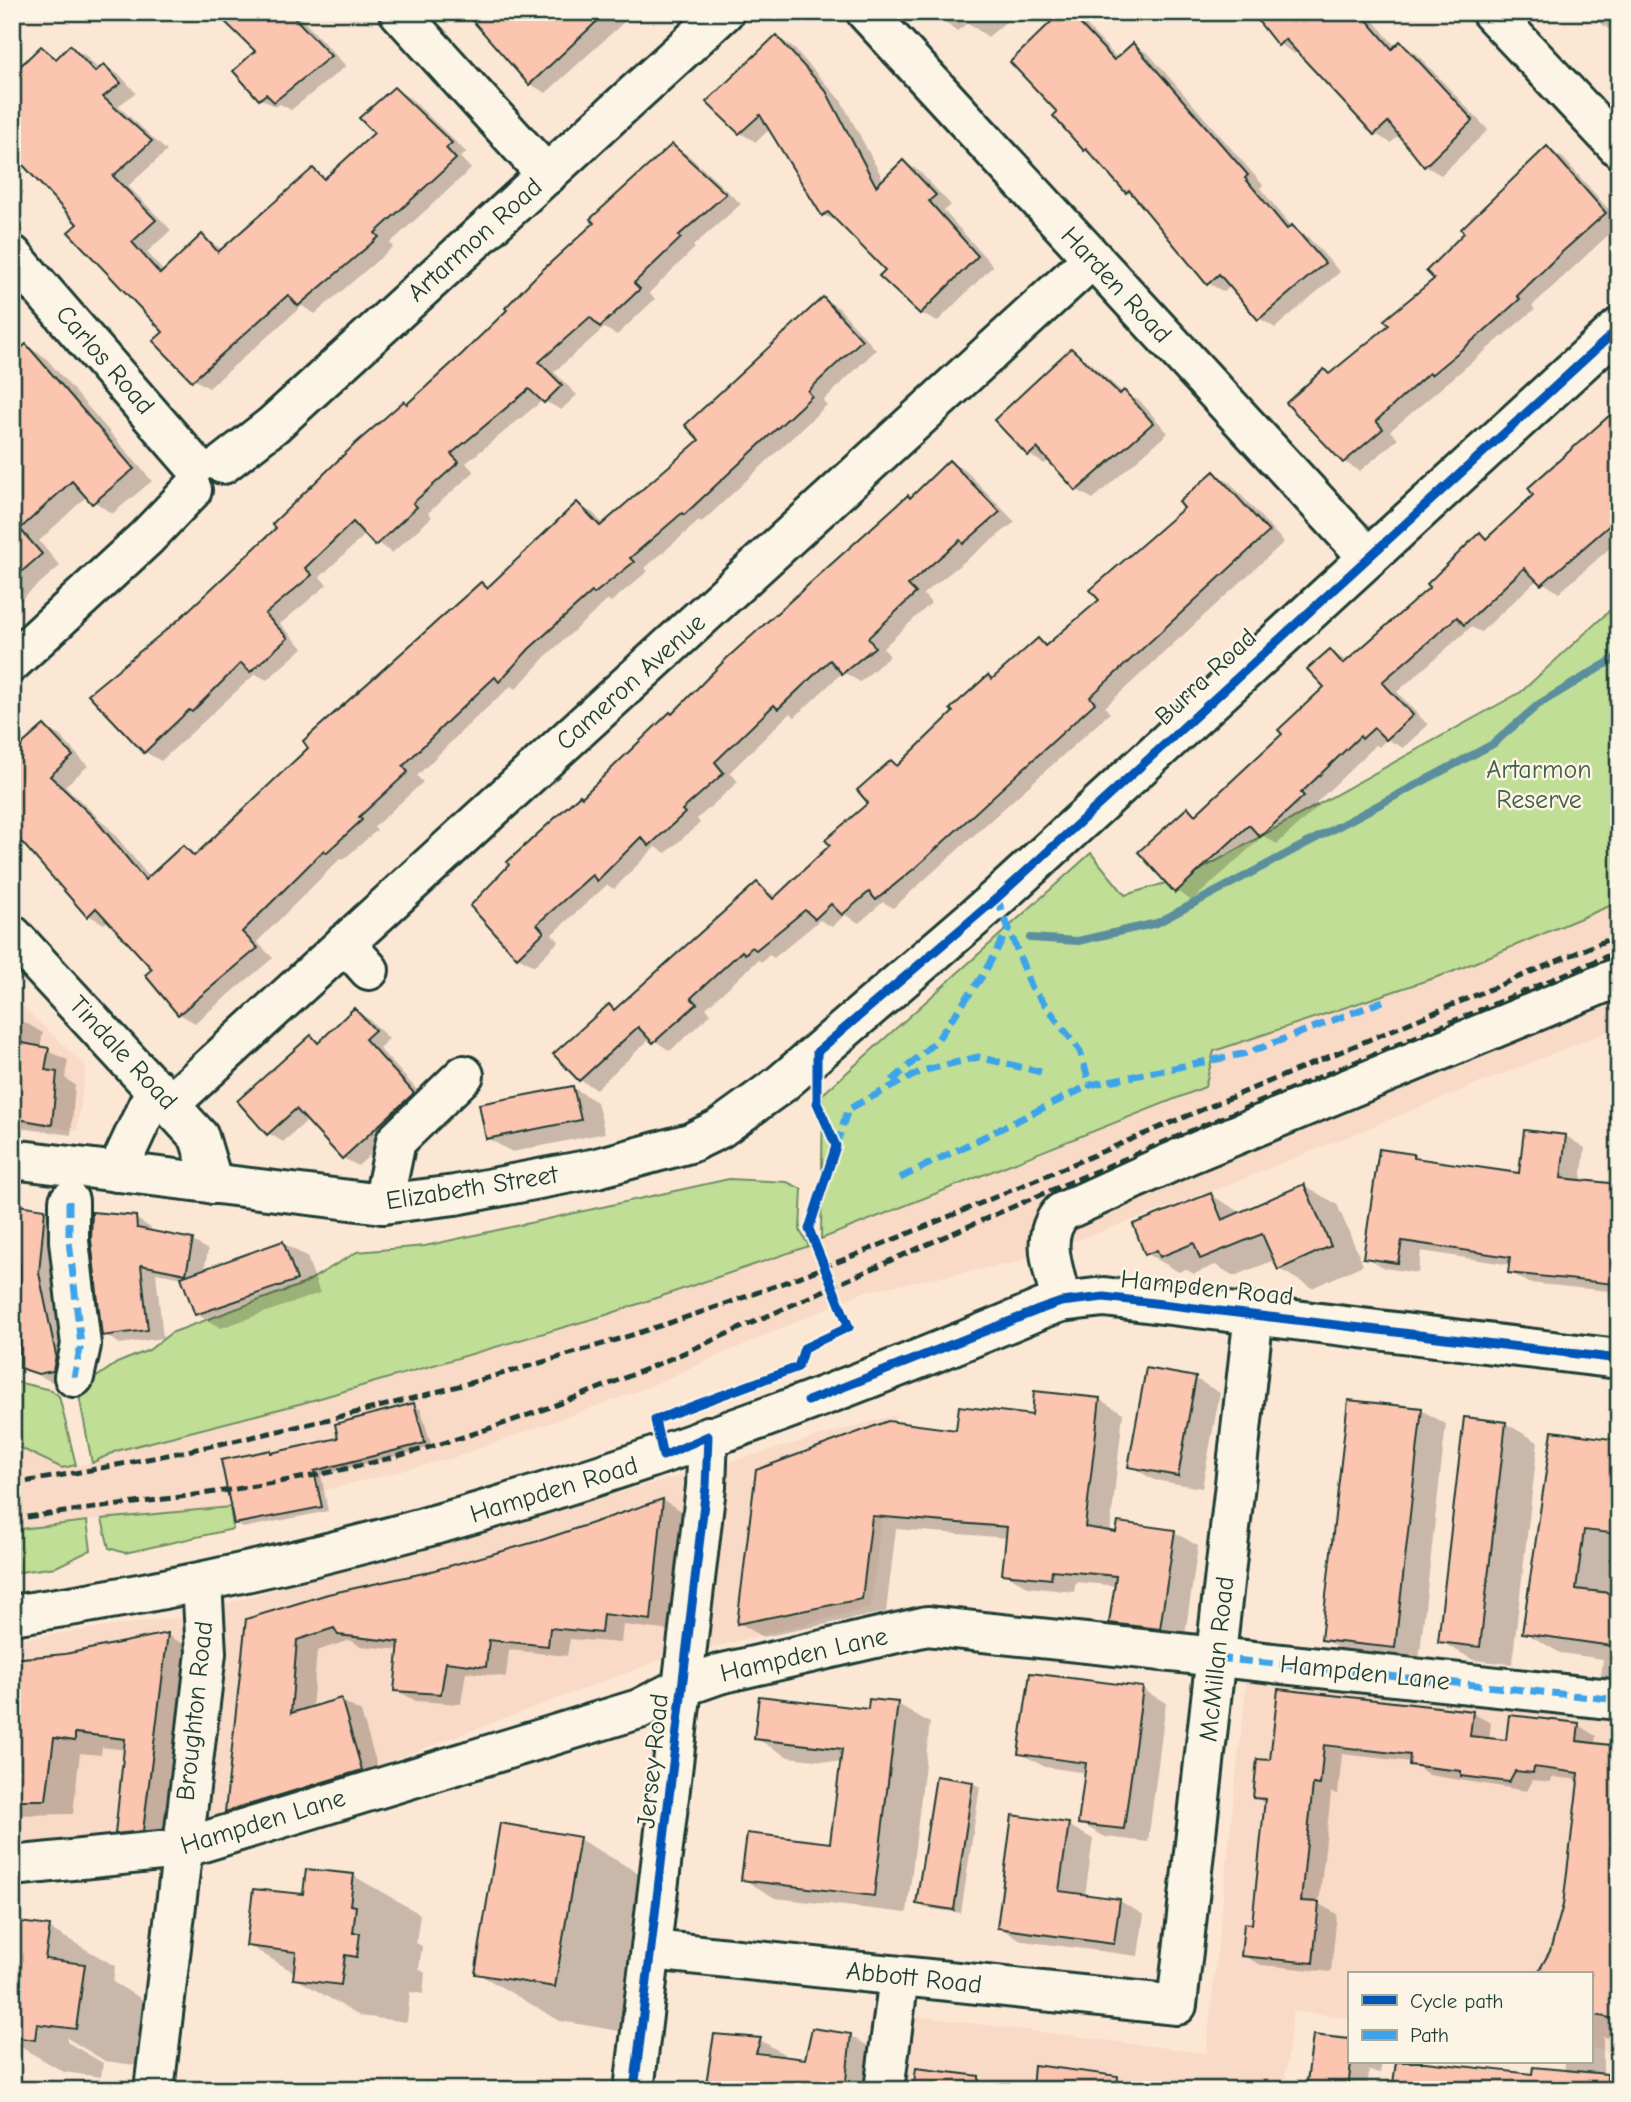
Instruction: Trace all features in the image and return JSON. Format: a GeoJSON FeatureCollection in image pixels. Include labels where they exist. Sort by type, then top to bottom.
{"type":"FeatureCollection","features":[{"type":"Feature","properties":{"kind":"street"},"geometry":{"type":"LineString","coordinates":[[399,12],[547,175]]}},
{"type":"Feature","properties":{"kind":"street","name":"Artarmon Road"},"geometry":{"type":"LineString","coordinates":[[12,662],[146,538],[203,473],[273,425],[724,12]]}},
{"type":"Feature","properties":{"kind":"street","name":"Harden Road"},"geometry":{"type":"LineString","coordinates":[[866,12],[1368,557]]}},
{"type":"Feature","properties":{"kind":"street"},"geometry":{"type":"LineString","coordinates":[[1491,12],[1619,148]]}},
{"type":"Feature","properties":{"kind":"street","name":"Carlos Road"},"geometry":{"type":"LineString","coordinates":[[12,255],[203,473]]}},
{"type":"Feature","properties":{"kind":"street","name":"Cameron Avenue"},"geometry":{"type":"LineString","coordinates":[[163,1096],[357,956],[1092,259]]}},
{"type":"Feature","properties":{"kind":"street","name":"Burra Road"},"geometry":{"type":"LineString","coordinates":[[817,1052],[997,898],[1619,328]]}},
{"type":"Feature","properties":{"kind":"street","name":"Tindale Road"},"geometry":{"type":"LineString","coordinates":[[12,935],[199,1136],[213,1184]]}},
{"type":"Feature","properties":{"kind":"street"},"geometry":{"type":"LineString","coordinates":[[1061,1302],[1048,1235],[1053,1222],[1062,1212],[1186,1155],[1619,977]]}},
{"type":"Feature","properties":{"kind":"street","name":"Elizabeth Street"},"geometry":{"type":"LineString","coordinates":[[12,1159],[383,1204],[455,1195],[597,1168],[690,1143],[719,1129],[752,1107],[817,1052]]}},
{"type":"Feature","properties":{"kind":"street"},"geometry":{"type":"LineString","coordinates":[[383,1204],[396,1141],[464,1075]]}},
{"type":"Feature","properties":{"kind":"street"},"geometry":{"type":"LineString","coordinates":[[117,1172],[163,1096]]}},
{"type":"Feature","properties":{"kind":"street"},"geometry":{"type":"LineString","coordinates":[[69,1201],[69,1241],[81,1345],[75,1377]]}},
{"type":"Feature","properties":{"kind":"street","name":"Hampden Road"},"geometry":{"type":"LineString","coordinates":[[12,1615],[202,1582],[383,1541],[480,1514],[650,1460],[1061,1302],[1104,1297],[1619,1359]]}},
{"type":"Feature","properties":{"kind":"street","name":"McMillan Road"},"geometry":{"type":"LineString","coordinates":[[1177,2005],[1254,1313]]}},
{"type":"Feature","properties":{"kind":"street","name":"Jersey Road"},"geometry":{"type":"LineString","coordinates":[[634,2090],[706,1487],[708,1436]]}},
{"type":"Feature","properties":{"kind":"street","name":"Broughton Road"},"geometry":{"type":"LineString","coordinates":[[153,2090],[180,1849],[206,1653],[202,1582]]}},
{"type":"Feature","properties":{"kind":"street","name":"Hampden Lane"},"geometry":{"type":"LineString","coordinates":[[12,1866],[180,1849],[639,1709],[682,1687],[719,1674],[927,1626],[1619,1700]]}},
{"type":"Feature","properties":{"kind":"street","name":"Abbott Road"},"geometry":{"type":"LineString","coordinates":[[652,1950],[1177,2005]]}},
{"type":"Feature","properties":{"kind":"street"},"geometry":{"type":"LineString","coordinates":[[884,2090],[899,1977]]}},
{"type":"Feature","properties":{"kind":"shaded area"},"geometry":{"type":"Polygon","coordinates":[[[1619,902],[1619,1027],[1213,1191],[1014,1263],[866,1291],[641,1390],[456,1457],[298,1497],[128,1521],[100,1519],[12,1530],[12,1444],[62,1468],[91,1463],[116,1451],[606,1315],[808,1246],[1205,1088],[1214,1052],[1452,972],[1619,902]]]}},
{"type":"Feature","properties":{"kind":"shaded area"},"geometry":{"type":"Polygon","coordinates":[[[12,996],[86,1066],[77,1131],[12,1122],[12,996]]]}},
{"type":"Feature","properties":{"kind":"shaded area"},"geometry":{"type":"Polygon","coordinates":[[[895,1415],[871,1608],[661,1660],[192,1835],[12,1848],[12,1640],[178,1617],[895,1415]]]}},
{"type":"Feature","properties":{"kind":"shaded area"},"geometry":{"type":"Polygon","coordinates":[[[1247,1677],[1619,1721],[1618,2052],[1592,2049],[1592,1972],[1348,1972],[1348,2018],[1293,2011],[1284,2090],[894,2090],[901,2014],[1206,2053],[1247,1677]]]}},
{"type":"Feature","properties":{"kind":"green space","name":"Artarmon Reserve"},"geometry":{"type":"Polygon","coordinates":[[[1619,602],[1619,902],[1452,972],[1214,1051],[1205,1087],[821,1239],[823,1094],[1091,853],[1125,895],[1189,876],[1521,692],[1619,602]]]}},
{"type":"Feature","properties":{"kind":"green space"},"geometry":{"type":"Polygon","coordinates":[[[729,1179],[787,1182],[802,1189],[800,1231],[809,1246],[606,1315],[303,1403],[116,1451],[92,1463],[78,1390],[117,1363],[149,1350],[171,1333],[303,1284],[357,1252],[425,1246],[729,1179]]]}},
{"type":"Feature","properties":{"kind":"green space"},"geometry":{"type":"Polygon","coordinates":[[[12,1381],[51,1390],[59,1396],[76,1465],[62,1468],[12,1444],[12,1381]]]}},
{"type":"Feature","properties":{"kind":"green space"},"geometry":{"type":"Polygon","coordinates":[[[230,1507],[233,1529],[125,1553],[109,1548],[102,1519],[230,1507]]]}},
{"type":"Feature","properties":{"kind":"green space"},"geometry":{"type":"Polygon","coordinates":[[[87,1521],[91,1550],[56,1567],[12,1573],[12,1530],[87,1521]]]}},
{"type":"Feature","properties":{"kind":"building"},"geometry":{"type":"Polygon","coordinates":[[[215,12],[289,12],[331,56],[274,102],[266,94],[259,100],[233,71],[255,51],[215,12]]]}},
{"type":"Feature","properties":{"kind":"building"},"geometry":{"type":"Polygon","coordinates":[[[465,12],[607,12],[529,85],[465,12]]]}},
{"type":"Feature","properties":{"kind":"building"},"geometry":{"type":"Polygon","coordinates":[[[1061,12],[1069,12],[1114,60],[1133,43],[1248,175],[1245,178],[1287,229],[1292,225],[1325,263],[1258,320],[1219,274],[1207,285],[1129,190],[1126,193],[1086,149],[1084,151],[1053,116],[1057,112],[1010,62],[1061,12]]]}},
{"type":"Feature","properties":{"kind":"building"},"geometry":{"type":"Polygon","coordinates":[[[1251,12],[1360,12],[1392,49],[1400,41],[1473,120],[1424,167],[1388,122],[1374,135],[1285,39],[1278,46],[1251,12]]]}},
{"type":"Feature","properties":{"kind":"building"},"geometry":{"type":"Polygon","coordinates":[[[776,35],[826,91],[876,186],[903,160],[936,195],[929,201],[978,256],[920,314],[879,276],[885,270],[828,212],[822,216],[760,115],[739,134],[706,102],[776,35]]]}},
{"type":"Feature","properties":{"kind":"building"},"geometry":{"type":"Polygon","coordinates":[[[70,45],[95,72],[104,64],[121,83],[103,97],[152,141],[113,176],[156,220],[132,242],[160,274],[202,234],[218,252],[313,168],[324,179],[374,133],[359,118],[394,87],[452,143],[446,148],[456,159],[375,233],[379,237],[298,306],[288,295],[192,381],[153,341],[163,332],[68,232],[77,224],[12,153],[12,74],[41,46],[56,59],[70,45]]]}},
{"type":"Feature","properties":{"kind":"building"},"geometry":{"type":"Polygon","coordinates":[[[672,144],[726,194],[678,236],[681,238],[634,283],[640,289],[600,327],[590,317],[539,362],[562,385],[544,403],[529,389],[451,454],[459,462],[413,503],[417,507],[375,546],[353,522],[305,568],[312,575],[265,614],[288,638],[250,672],[241,663],[192,712],[189,710],[144,753],[88,694],[177,621],[276,528],[272,524],[356,443],[404,401],[407,404],[462,354],[507,310],[505,308],[538,274],[594,223],[590,219],[672,144]]]}},
{"type":"Feature","properties":{"kind":"building"},"geometry":{"type":"Polygon","coordinates":[[[1547,146],[1606,213],[1517,296],[1520,299],[1431,375],[1429,373],[1376,421],[1383,429],[1343,463],[1286,403],[1324,369],[1329,374],[1389,325],[1384,320],[1434,279],[1426,271],[1464,233],[1461,229],[1547,146]]]}},
{"type":"Feature","properties":{"kind":"building"},"geometry":{"type":"Polygon","coordinates":[[[823,297],[862,340],[808,391],[812,396],[684,515],[682,513],[630,558],[634,562],[594,594],[592,592],[529,649],[499,682],[495,677],[449,720],[403,766],[408,772],[359,817],[362,820],[326,853],[324,850],[242,932],[258,948],[178,1015],[145,975],[152,969],[96,908],[87,917],[12,831],[12,753],[44,725],[73,756],[50,776],[95,819],[145,880],[183,845],[194,856],[308,748],[303,741],[481,582],[487,588],[577,502],[600,526],[699,440],[685,425],[823,297]]]}},
{"type":"Feature","properties":{"kind":"building"},"geometry":{"type":"Polygon","coordinates":[[[26,344],[134,469],[92,504],[72,481],[20,529],[42,554],[12,580],[12,356],[26,344]]]}},
{"type":"Feature","properties":{"kind":"building"},"geometry":{"type":"Polygon","coordinates":[[[1071,348],[1120,394],[1124,390],[1153,423],[1076,491],[1037,448],[1028,456],[994,420],[1071,348]]]}},
{"type":"Feature","properties":{"kind":"building"},"geometry":{"type":"Polygon","coordinates":[[[1619,407],[1619,517],[1541,585],[1524,568],[1464,625],[1457,617],[1382,682],[1413,715],[1386,740],[1374,728],[1362,739],[1360,736],[1301,793],[1304,796],[1260,837],[1249,825],[1175,893],[1138,852],[1188,807],[1195,815],[1282,734],[1278,730],[1324,687],[1307,669],[1330,649],[1343,664],[1430,587],[1427,584],[1480,532],[1486,539],[1533,495],[1528,488],[1619,407]]]}},
{"type":"Feature","properties":{"kind":"building"},"geometry":{"type":"Polygon","coordinates":[[[949,460],[1000,512],[963,544],[960,540],[908,585],[916,593],[868,638],[875,647],[842,674],[830,660],[778,709],[774,705],[715,762],[724,773],[682,810],[685,813],[649,846],[641,837],[597,881],[592,875],[537,924],[544,932],[517,958],[470,906],[509,865],[507,862],[580,795],[582,797],[670,712],[672,714],[727,658],[908,495],[910,498],[949,460]]]}},
{"type":"Feature","properties":{"kind":"building"},"geometry":{"type":"Polygon","coordinates":[[[1214,471],[1269,532],[1090,697],[1095,703],[915,868],[876,900],[869,892],[842,915],[831,904],[815,919],[805,910],[756,950],[752,947],[745,954],[742,951],[691,998],[697,1004],[653,1043],[638,1027],[579,1081],[553,1054],[609,1004],[614,1010],[757,882],[773,899],[830,845],[825,840],[868,803],[857,790],[891,760],[897,766],[953,712],[950,709],[988,675],[992,679],[1038,638],[1045,646],[1099,600],[1090,590],[1184,508],[1179,502],[1214,471]]]}},
{"type":"Feature","properties":{"kind":"building"},"geometry":{"type":"Polygon","coordinates":[[[354,1008],[375,1030],[365,1039],[414,1093],[342,1159],[296,1109],[267,1135],[237,1101],[311,1035],[318,1043],[354,1008]]]}},
{"type":"Feature","properties":{"kind":"building"},"geometry":{"type":"Polygon","coordinates":[[[12,1041],[49,1048],[45,1070],[57,1072],[52,1125],[12,1118],[12,1041]]]}},
{"type":"Feature","properties":{"kind":"building"},"geometry":{"type":"Polygon","coordinates":[[[573,1086],[581,1120],[486,1139],[479,1104],[573,1086]]]}},
{"type":"Feature","properties":{"kind":"building"},"geometry":{"type":"Polygon","coordinates":[[[1524,1130],[1566,1135],[1561,1178],[1619,1184],[1615,1284],[1508,1273],[1510,1257],[1402,1241],[1398,1263],[1363,1258],[1379,1149],[1414,1154],[1414,1158],[1519,1173],[1524,1130]]]}},
{"type":"Feature","properties":{"kind":"building"},"geometry":{"type":"Polygon","coordinates":[[[1304,1184],[1331,1246],[1278,1270],[1262,1234],[1200,1259],[1194,1243],[1160,1257],[1157,1250],[1145,1255],[1133,1224],[1211,1193],[1222,1220],[1304,1184]]]}},
{"type":"Feature","properties":{"kind":"building"},"geometry":{"type":"Polygon","coordinates":[[[12,1204],[45,1209],[39,1273],[56,1355],[53,1371],[38,1374],[20,1368],[20,1263],[12,1263],[12,1204]]]}},
{"type":"Feature","properties":{"kind":"building"},"geometry":{"type":"Polygon","coordinates":[[[92,1212],[136,1216],[137,1228],[193,1239],[186,1274],[141,1265],[148,1330],[102,1336],[91,1240],[92,1212]]]}},
{"type":"Feature","properties":{"kind":"building"},"geometry":{"type":"Polygon","coordinates":[[[283,1241],[297,1280],[195,1315],[181,1277],[283,1241]]]}},
{"type":"Feature","properties":{"kind":"building"},"geometry":{"type":"Polygon","coordinates":[[[1146,1368],[1196,1377],[1178,1476],[1128,1467],[1146,1368]]]}},
{"type":"Feature","properties":{"kind":"building"},"geometry":{"type":"Polygon","coordinates":[[[1034,1391],[1100,1398],[1085,1527],[1116,1532],[1118,1522],[1175,1530],[1160,1629],[1109,1623],[1116,1576],[1052,1570],[1051,1579],[1002,1574],[1007,1527],[872,1516],[862,1599],[737,1624],[756,1470],[888,1421],[956,1430],[959,1406],[1032,1415],[1034,1391]]]}},
{"type":"Feature","properties":{"kind":"building"},"geometry":{"type":"Polygon","coordinates":[[[1348,1400],[1422,1408],[1395,1648],[1321,1640],[1348,1400]]]}},
{"type":"Feature","properties":{"kind":"building"},"geometry":{"type":"Polygon","coordinates":[[[414,1403],[425,1443],[314,1471],[322,1507],[234,1524],[221,1460],[271,1450],[271,1453],[338,1438],[335,1424],[414,1403]]]}},
{"type":"Feature","properties":{"kind":"building"},"geometry":{"type":"Polygon","coordinates":[[[1464,1417],[1506,1422],[1480,1647],[1438,1642],[1464,1417]]]}},
{"type":"Feature","properties":{"kind":"building"},"geometry":{"type":"Polygon","coordinates":[[[1552,1431],[1619,1440],[1619,1534],[1584,1530],[1576,1589],[1619,1594],[1619,1647],[1522,1633],[1552,1431]]]}},
{"type":"Feature","properties":{"kind":"building"},"geometry":{"type":"Polygon","coordinates":[[[663,1499],[651,1620],[603,1614],[601,1633],[550,1628],[548,1646],[489,1640],[486,1667],[446,1662],[441,1694],[394,1691],[399,1642],[338,1635],[334,1628],[297,1640],[291,1713],[341,1698],[362,1770],[225,1812],[246,1619],[328,1594],[424,1573],[542,1540],[663,1499]]]}},
{"type":"Feature","properties":{"kind":"building"},"geometry":{"type":"Polygon","coordinates":[[[168,1633],[143,1831],[115,1834],[125,1739],[75,1733],[75,1741],[54,1738],[46,1800],[12,1800],[12,1659],[65,1654],[168,1633]]]}},
{"type":"Feature","properties":{"kind":"building"},"geometry":{"type":"Polygon","coordinates":[[[1030,1673],[1143,1687],[1124,1829],[1078,1824],[1086,1763],[1018,1754],[1030,1673]]]}},
{"type":"Feature","properties":{"kind":"building"},"geometry":{"type":"Polygon","coordinates":[[[1278,1689],[1473,1711],[1470,1736],[1506,1740],[1509,1715],[1579,1723],[1577,1741],[1619,1746],[1619,2020],[1592,2014],[1592,1972],[1538,1972],[1550,1951],[1563,1905],[1579,1773],[1534,1767],[1533,1773],[1515,1771],[1509,1782],[1461,1776],[1461,1771],[1409,1765],[1410,1755],[1324,1745],[1320,1785],[1313,1784],[1301,1901],[1319,1902],[1313,1963],[1241,1956],[1244,1923],[1252,1924],[1265,1799],[1253,1798],[1257,1759],[1270,1760],[1278,1689]]]}},
{"type":"Feature","properties":{"kind":"building"},"geometry":{"type":"Polygon","coordinates":[[[759,1696],[868,1709],[869,1699],[898,1702],[874,1896],[741,1880],[747,1833],[830,1843],[842,1749],[754,1739],[759,1696]]]}},
{"type":"Feature","properties":{"kind":"building"},"geometry":{"type":"Polygon","coordinates":[[[936,1776],[973,1782],[954,1910],[916,1904],[936,1776]]]}},
{"type":"Feature","properties":{"kind":"building"},"geometry":{"type":"Polygon","coordinates":[[[1012,1815],[1069,1823],[1059,1891],[1120,1899],[1114,1944],[997,1928],[1012,1815]]]}},
{"type":"Feature","properties":{"kind":"building"},"geometry":{"type":"Polygon","coordinates":[[[500,1823],[580,1837],[555,1987],[475,1974],[500,1823]]]}},
{"type":"Feature","properties":{"kind":"building"},"geometry":{"type":"Polygon","coordinates":[[[306,1869],[354,1874],[350,1905],[356,1906],[353,1933],[360,1933],[357,1957],[345,1955],[341,1985],[293,1979],[296,1952],[246,1946],[253,1889],[303,1894],[306,1869]]]}},
{"type":"Feature","properties":{"kind":"building"},"geometry":{"type":"Polygon","coordinates":[[[12,1921],[50,1926],[45,1959],[85,1964],[76,2029],[37,2024],[35,2040],[12,2037],[12,1921]]]}},
{"type":"Feature","properties":{"kind":"building"},"geometry":{"type":"Polygon","coordinates":[[[812,2028],[851,2034],[845,2090],[705,2090],[714,2034],[761,2038],[756,2053],[805,2059],[812,2028]]]}},
{"type":"Feature","properties":{"kind":"building"},"geometry":{"type":"Polygon","coordinates":[[[1313,2035],[1348,2039],[1348,2064],[1351,2064],[1348,2090],[1306,2090],[1313,2035]]]}},
{"type":"Feature","properties":{"kind":"building"},"geometry":{"type":"Polygon","coordinates":[[[1396,2064],[1443,2064],[1532,2074],[1533,2067],[1607,2074],[1607,2090],[1392,2090],[1396,2064]]]}},
{"type":"Feature","properties":{"kind":"building"},"geometry":{"type":"Polygon","coordinates":[[[1034,2065],[1118,2076],[1117,2090],[1032,2090],[1034,2065]]]}},
{"type":"Feature","properties":{"kind":"building"},"geometry":{"type":"Polygon","coordinates":[[[916,2068],[979,2076],[979,2090],[913,2090],[916,2068]]]}},
{"type":"Feature","properties":{"kind":"waterway"},"geometry":{"type":"LineString","coordinates":[[1030,938],[1078,941],[1157,923],[1493,744],[1539,704],[1619,656]]}},
{"type":"Feature","properties":{"kind":"railway"},"geometry":{"type":"LineString","coordinates":[[12,1484],[192,1450],[372,1409],[550,1360],[725,1304],[917,1230],[1619,935]]}},
{"type":"Feature","properties":{"kind":"railway"},"geometry":{"type":"LineString","coordinates":[[12,1519],[204,1494],[300,1478],[394,1457],[465,1437],[534,1413],[670,1359],[1022,1203],[1619,951]]}},
{"type":"Feature","properties":{"kind":"marked path"},"geometry":{"type":"LineString","coordinates":[[997,898],[1031,986],[1080,1051],[1090,1085],[1247,1053],[1383,1001]]}},
{"type":"Feature","properties":{"kind":"marked path"},"geometry":{"type":"LineString","coordinates":[[892,1081],[937,1040],[983,975],[1010,926]]}},
{"type":"Feature","properties":{"kind":"marked path"},"geometry":{"type":"LineString","coordinates":[[836,1146],[848,1109],[922,1071],[978,1057],[1041,1072]]}},
{"type":"Feature","properties":{"kind":"marked path"},"geometry":{"type":"LineString","coordinates":[[900,1178],[1090,1085]]}},
{"type":"Feature","properties":{"kind":"marked path"},"geometry":{"type":"LineString","coordinates":[[69,1201],[69,1241],[81,1345],[74,1377]]}},
{"type":"Feature","properties":{"kind":"marked path"},"geometry":{"type":"LineString","coordinates":[[1217,1658],[1619,1700]]}},
{"type":"Feature","properties":{"kind":"cycle path"},"geometry":{"type":"LineString","coordinates":[[634,2090],[706,1487],[708,1436],[663,1456],[655,1420],[798,1367],[804,1348],[849,1327],[809,1229],[836,1146],[817,1103],[817,1052],[997,898],[1619,328]]}},
{"type":"Feature","properties":{"kind":"cycle path"},"geometry":{"type":"LineString","coordinates":[[808,1401],[1041,1309],[1061,1302],[1104,1297],[1619,1359]]}}]}
